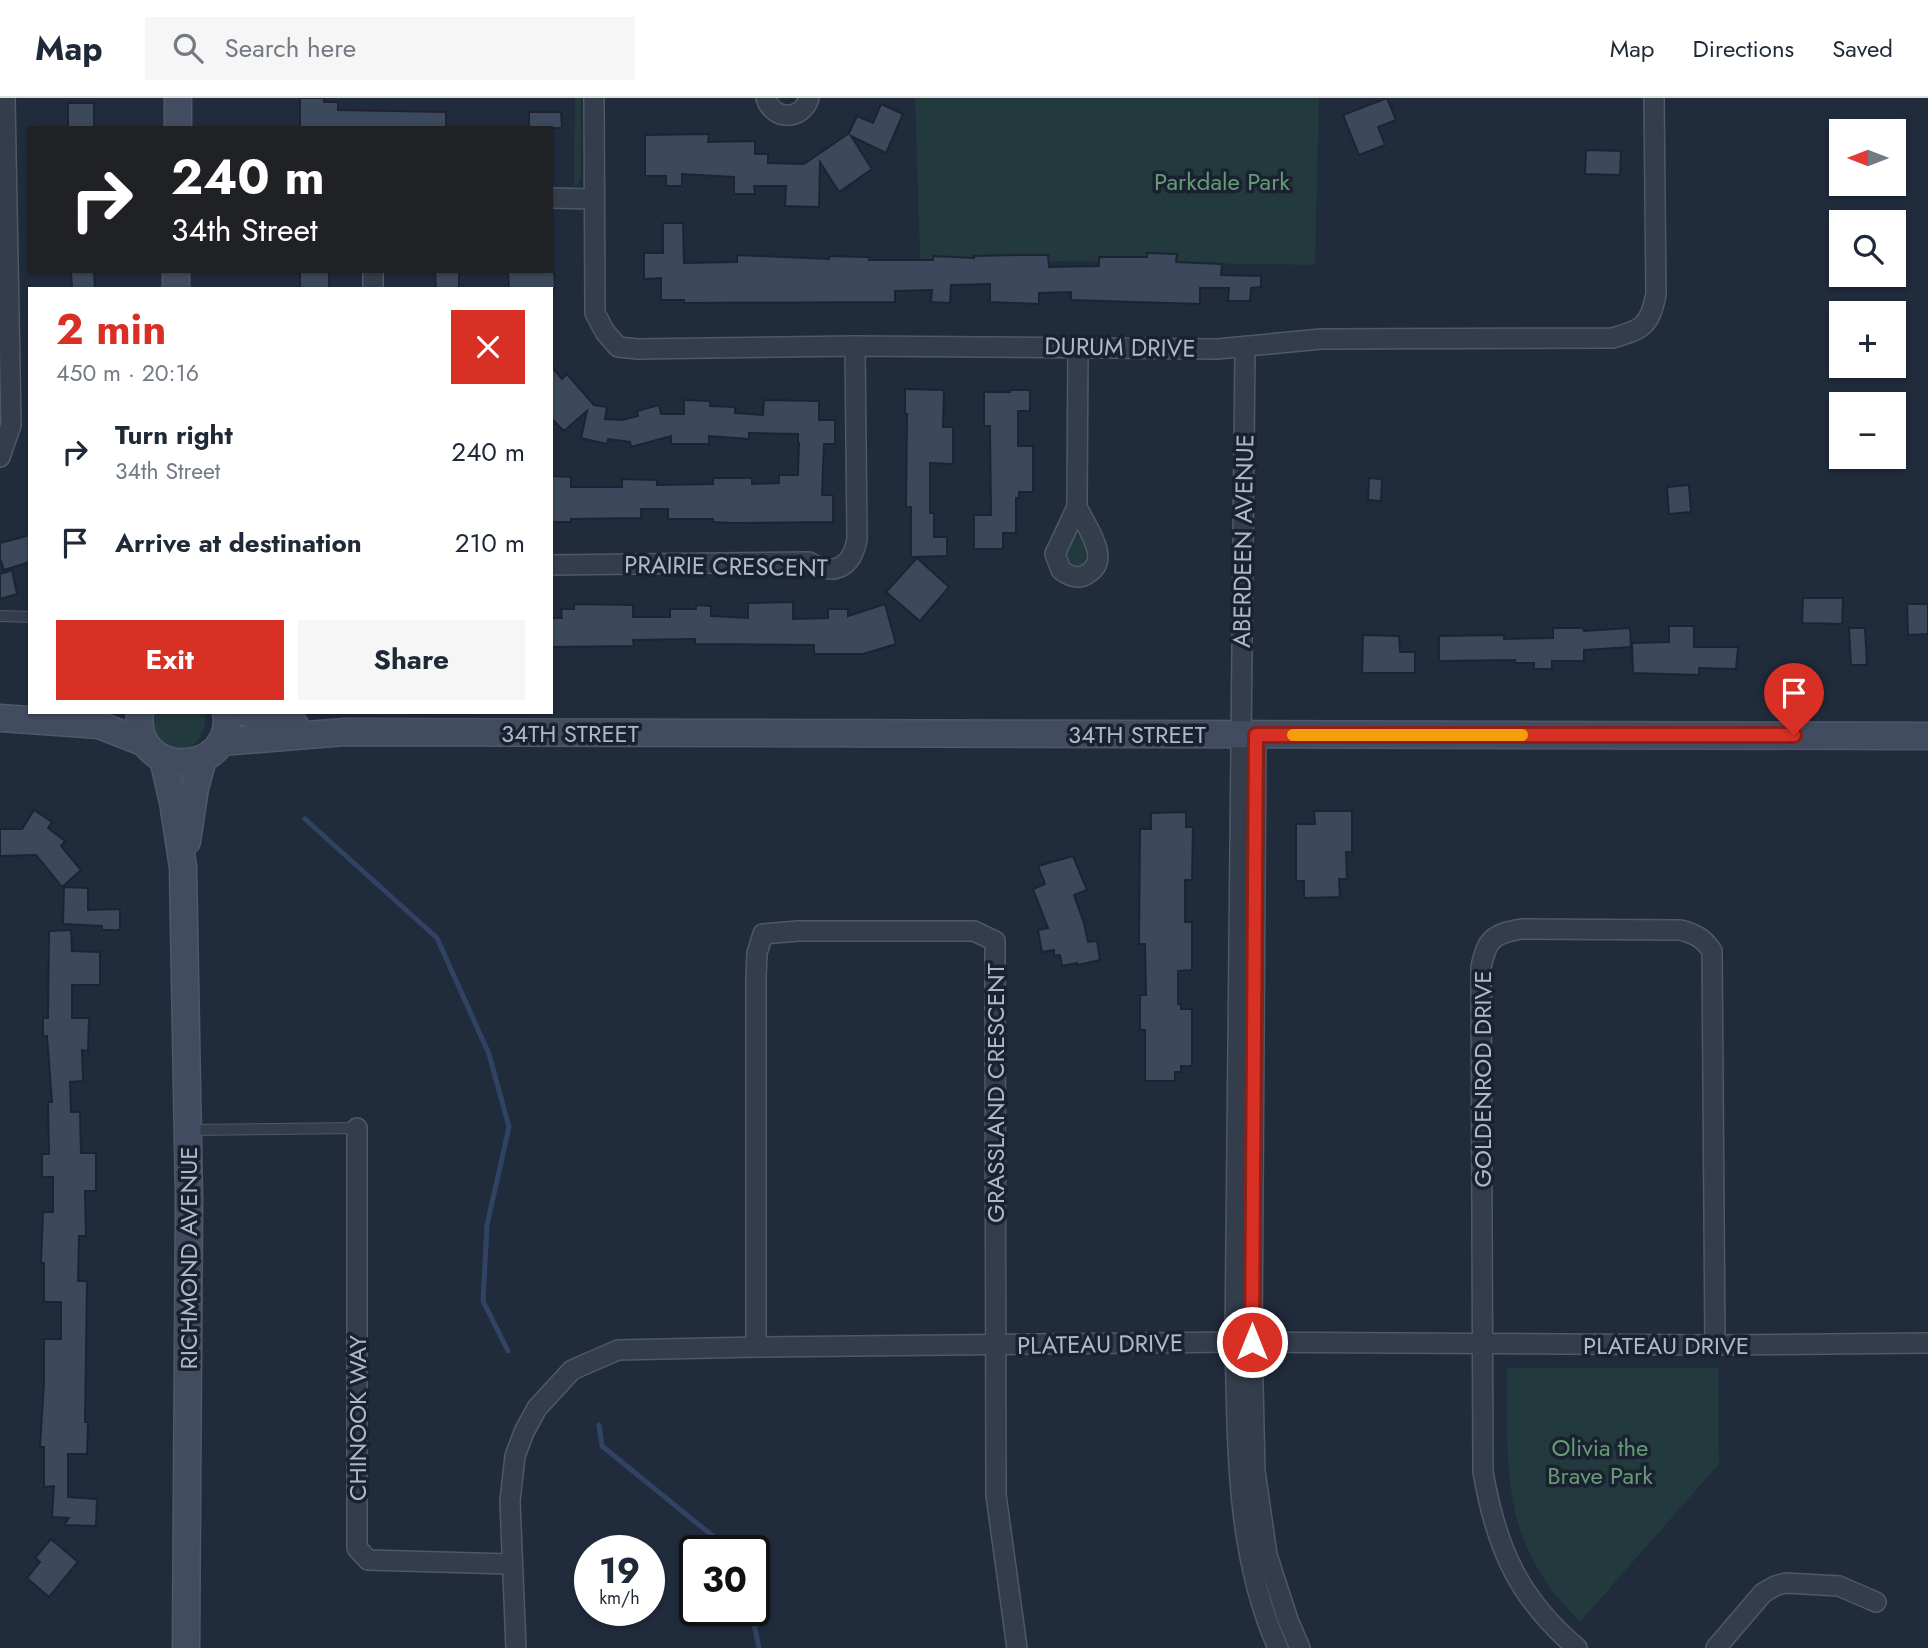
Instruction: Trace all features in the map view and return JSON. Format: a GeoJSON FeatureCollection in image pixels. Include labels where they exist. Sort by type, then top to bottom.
{"type":"FeatureCollection","features":[{"type":"Feature","properties":{"kind":"street"},"geometry":{"type":"LineString","coordinates":[[0,457],[11,425],[5,98]]}},
{"type":"Feature","properties":{"kind":"street"},"geometry":{"type":"LineString","coordinates":[[178,98],[178,126]]}},
{"type":"Feature","properties":{"kind":"street","name":"DURUM DRIVE"},"geometry":{"type":"LineString","coordinates":[[594,98],[594,313],[618,347],[638,349],[855,345],[1245,348],[1321,339],[1612,338],[1639,331],[1652,315],[1656,294],[1654,98]]}},
{"type":"Feature","properties":{"kind":"street"},"geometry":{"type":"LineString","coordinates":[[766,98],[776,113],[791,116],[803,109],[809,98]]}},
{"type":"Feature","properties":{"kind":"street"},"geometry":{"type":"LineString","coordinates":[[553,198],[594,198]]}},
{"type":"Feature","properties":{"kind":"street","name":"PRAIRIE CRESCENT"},"geometry":{"type":"LineString","coordinates":[[553,565],[809,562],[819,568],[831,570],[850,561],[857,539],[855,345]]}},
{"type":"Feature","properties":{"kind":"street"},"geometry":{"type":"LineString","coordinates":[[1077,508],[1078,347]]}},
{"type":"Feature","properties":{"kind":"street","name":"ABERDEEN AVENUE"},"geometry":{"type":"LineString","coordinates":[[1244,1342],[1249,735],[1245,348]]}},
{"type":"Feature","properties":{"kind":"street"},"geometry":{"type":"LineString","coordinates":[[0,718],[52,714]]}},
{"type":"Feature","properties":{"kind":"street","name":"RICHMOND AVENUE"},"geometry":{"type":"LineString","coordinates":[[140,714],[140,732],[154,751],[173,802],[183,867],[188,1130],[186,1648]]}},
{"type":"Feature","properties":{"kind":"street","name":"RICHMOND AVENUE"},"geometry":{"type":"LineString","coordinates":[[183,867],[195,788],[212,750],[226,730],[226,714]]}},
{"type":"Feature","properties":{"kind":"street","name":"34TH STREET"},"geometry":{"type":"LineString","coordinates":[[250,714],[264,720],[345,732]]}},
{"type":"Feature","properties":{"kind":"street"},"geometry":{"type":"LineString","coordinates":[[0,718],[99,725],[154,751]]}},
{"type":"Feature","properties":{"kind":"street","name":"34TH STREET"},"geometry":{"type":"LineString","coordinates":[[154,751],[176,763],[190,763],[212,750],[345,732],[1928,736]]}},
{"type":"Feature","properties":{"kind":"street","name":"GOLDENROD DRIVE"},"geometry":{"type":"LineString","coordinates":[[1577,1648],[1552,1627],[1523,1591],[1503,1550],[1490,1511],[1483,1472],[1481,967],[1485,951],[1492,939],[1503,932],[1521,929],[1680,930],[1696,934],[1712,951],[1715,1345]]}},
{"type":"Feature","properties":{"kind":"street","name":"GRASSLAND CRESCENT"},"geometry":{"type":"LineString","coordinates":[[756,1347],[757,953],[763,934],[798,931],[974,931],[995,942],[996,1345]]}},
{"type":"Feature","properties":{"kind":"street","name":"CHINOOK WAY"},"geometry":{"type":"LineString","coordinates":[[357,1128],[357,1548],[368,1560],[511,1564]]}},
{"type":"Feature","properties":{"kind":"street"},"geometry":{"type":"LineString","coordinates":[[1244,1342],[1239,1480],[1246,1546],[1264,1618],[1278,1648]]}},
{"type":"Feature","properties":{"kind":"street"},"geometry":{"type":"LineString","coordinates":[[1244,1342],[1255,1471],[1267,1555],[1300,1648]]}},
{"type":"Feature","properties":{"kind":"street","name":"PLATEAU DRIVE"},"geometry":{"type":"LineString","coordinates":[[516,1648],[510,1501],[515,1456],[537,1408],[572,1370],[618,1350],[1244,1342],[1482,1345],[1928,1343]]}},
{"type":"Feature","properties":{"kind":"street"},"geometry":{"type":"LineString","coordinates":[[996,1345],[996,1495],[1017,1648]]}},
{"type":"Feature","properties":{"kind":"street"},"geometry":{"type":"LineString","coordinates":[[1716,1648],[1763,1593],[1775,1586],[1786,1583],[1839,1586],[1876,1602]]}},
{"type":"Feature","properties":{"kind":"lane"},"geometry":{"type":"LineString","coordinates":[[0,616],[28,617]]}},
{"type":"Feature","properties":{"kind":"lane"},"geometry":{"type":"LineString","coordinates":[[188,1130],[357,1128]]}},
{"type":"Feature","properties":{"kind":"green space"},"geometry":{"type":"Polygon","coordinates":[[[575,98],[581,98],[581,175],[574,187],[575,98]]]}},
{"type":"Feature","properties":{"kind":"green space","name":"Parkdale Park"},"geometry":{"type":"Polygon","coordinates":[[[915,98],[1319,98],[1315,265],[920,259],[915,98]]]}},
{"type":"Feature","properties":{"kind":"green space"},"geometry":{"type":"Polygon","coordinates":[[[1075,534],[1081,536],[1088,547],[1088,562],[1081,567],[1069,565],[1064,554],[1075,534]]]}},
{"type":"Feature","properties":{"kind":"green space"},"geometry":{"type":"Polygon","coordinates":[[[153,714],[204,714],[201,736],[191,747],[176,750],[164,745],[155,736],[153,714]]]}},
{"type":"Feature","properties":{"kind":"green space","name":"Olivia the Brave Park"},"geometry":{"type":"Polygon","coordinates":[[[1507,1368],[1718,1368],[1719,1464],[1580,1622],[1554,1593],[1535,1564],[1522,1535],[1509,1474],[1507,1368]]]}},
{"type":"Feature","properties":{"kind":"building"},"geometry":{"type":"Polygon","coordinates":[[[300,98],[324,98],[324,102],[338,102],[338,110],[446,112],[446,126],[300,126],[300,98]]]}},
{"type":"Feature","properties":{"kind":"building"},"geometry":{"type":"Polygon","coordinates":[[[1387,98],[1396,120],[1378,127],[1385,145],[1359,155],[1343,115],[1387,98]]]}},
{"type":"Feature","properties":{"kind":"building"},"geometry":{"type":"Polygon","coordinates":[[[68,103],[94,103],[94,126],[68,126],[68,103]]]}},
{"type":"Feature","properties":{"kind":"building"},"geometry":{"type":"Polygon","coordinates":[[[881,104],[903,114],[886,153],[851,136],[872,169],[839,192],[820,162],[819,207],[785,206],[786,186],[754,186],[755,194],[734,194],[734,177],[682,174],[682,186],[666,186],[666,176],[645,176],[645,135],[709,134],[708,142],[755,141],[755,154],[768,154],[768,163],[804,164],[849,133],[857,116],[873,123],[881,104]]]}},
{"type":"Feature","properties":{"kind":"building"},"geometry":{"type":"Polygon","coordinates":[[[529,112],[561,112],[562,128],[529,126],[529,112]]]}},
{"type":"Feature","properties":{"kind":"building"},"geometry":{"type":"Polygon","coordinates":[[[1586,150],[1621,151],[1620,175],[1585,174],[1586,150]]]}},
{"type":"Feature","properties":{"kind":"building"},"geometry":{"type":"Polygon","coordinates":[[[663,223],[683,223],[684,263],[737,262],[737,255],[933,260],[933,256],[974,258],[1048,255],[1049,267],[1099,266],[1099,257],[1147,257],[1147,253],[1177,254],[1176,262],[1222,264],[1221,275],[1261,276],[1261,287],[1251,288],[1250,301],[1228,301],[1229,288],[1200,288],[1200,304],[1071,300],[1071,292],[1039,293],[1039,304],[990,302],[990,284],[951,285],[950,303],[931,302],[932,290],[895,291],[895,302],[684,303],[684,300],[661,300],[661,278],[644,279],[644,253],[663,253],[663,223]]]}},
{"type":"Feature","properties":{"kind":"building"},"geometry":{"type":"Polygon","coordinates":[[[554,271],[555,289],[509,287],[508,273],[554,271]]]}},
{"type":"Feature","properties":{"kind":"building"},"geometry":{"type":"Polygon","coordinates":[[[71,273],[94,273],[95,287],[72,287],[71,273]]]}},
{"type":"Feature","properties":{"kind":"building"},"geometry":{"type":"Polygon","coordinates":[[[300,273],[329,273],[329,287],[300,287],[300,273]]]}},
{"type":"Feature","properties":{"kind":"building"},"geometry":{"type":"Polygon","coordinates":[[[435,273],[459,273],[459,287],[436,287],[435,273]]]}},
{"type":"Feature","properties":{"kind":"building"},"geometry":{"type":"Polygon","coordinates":[[[553,368],[562,379],[567,374],[594,405],[607,407],[605,419],[622,420],[638,416],[637,411],[659,405],[661,414],[684,414],[684,400],[710,401],[710,406],[735,407],[735,413],[763,415],[764,400],[819,401],[819,420],[835,420],[835,444],[824,444],[822,495],[833,495],[833,522],[732,523],[713,522],[713,519],[668,519],[668,509],[641,509],[641,518],[571,519],[571,522],[553,522],[553,476],[571,477],[571,487],[622,487],[622,479],[657,480],[657,485],[713,484],[713,478],[752,478],[752,484],[779,483],[779,475],[798,475],[798,434],[749,433],[749,439],[709,436],[709,444],[671,444],[671,436],[631,447],[630,442],[608,439],[607,444],[581,438],[587,411],[564,431],[553,420],[553,368]]]}},
{"type":"Feature","properties":{"kind":"building"},"geometry":{"type":"Polygon","coordinates":[[[905,389],[944,390],[943,427],[953,427],[953,464],[930,463],[930,513],[934,513],[934,537],[947,537],[947,556],[911,557],[911,507],[906,507],[905,389]]]}},
{"type":"Feature","properties":{"kind":"building"},"geometry":{"type":"Polygon","coordinates":[[[1030,390],[1030,411],[1018,411],[1018,446],[1033,446],[1033,492],[1019,492],[1019,498],[1016,498],[1016,533],[1003,533],[1003,549],[974,549],[974,515],[991,515],[990,426],[984,426],[984,392],[1030,390]]]}},
{"type":"Feature","properties":{"kind":"building"},"geometry":{"type":"Polygon","coordinates":[[[1369,478],[1382,479],[1381,501],[1368,500],[1369,478]]]}},
{"type":"Feature","properties":{"kind":"building"},"geometry":{"type":"Polygon","coordinates":[[[1689,485],[1691,512],[1669,514],[1667,487],[1689,485]]]}},
{"type":"Feature","properties":{"kind":"building"},"geometry":{"type":"Polygon","coordinates":[[[28,536],[28,563],[4,570],[0,558],[0,543],[28,536]]]}},
{"type":"Feature","properties":{"kind":"building"},"geometry":{"type":"Polygon","coordinates":[[[917,558],[949,587],[920,621],[886,592],[917,558]]]}},
{"type":"Feature","properties":{"kind":"building"},"geometry":{"type":"Polygon","coordinates":[[[12,570],[17,594],[0,599],[0,574],[12,570]]]}},
{"type":"Feature","properties":{"kind":"building"},"geometry":{"type":"Polygon","coordinates":[[[1803,598],[1843,598],[1842,624],[1802,623],[1803,598]]]}},
{"type":"Feature","properties":{"kind":"building"},"geometry":{"type":"Polygon","coordinates":[[[793,602],[793,619],[828,618],[828,609],[848,609],[848,616],[885,604],[896,644],[863,654],[814,654],[814,645],[695,644],[695,639],[633,640],[634,646],[553,647],[553,618],[562,618],[561,609],[574,609],[574,604],[633,605],[633,617],[670,617],[670,609],[711,606],[711,616],[748,618],[748,603],[793,602]]]}},
{"type":"Feature","properties":{"kind":"building"},"geometry":{"type":"Polygon","coordinates":[[[1907,604],[1928,604],[1928,634],[1908,635],[1907,604]]]}},
{"type":"Feature","properties":{"kind":"building"},"geometry":{"type":"Polygon","coordinates":[[[1669,626],[1694,626],[1694,647],[1738,647],[1736,669],[1699,668],[1699,675],[1633,673],[1632,643],[1669,642],[1669,626]]]}},
{"type":"Feature","properties":{"kind":"building"},"geometry":{"type":"Polygon","coordinates":[[[1553,628],[1583,628],[1584,631],[1630,628],[1631,647],[1584,650],[1584,661],[1552,661],[1552,669],[1534,669],[1534,663],[1515,663],[1515,660],[1439,661],[1439,636],[1504,635],[1504,639],[1553,638],[1553,628]]]}},
{"type":"Feature","properties":{"kind":"building"},"geometry":{"type":"Polygon","coordinates":[[[1849,628],[1865,628],[1867,665],[1851,665],[1849,628]]]}},
{"type":"Feature","properties":{"kind":"building"},"geometry":{"type":"Polygon","coordinates":[[[1363,635],[1399,636],[1400,652],[1415,652],[1415,673],[1362,673],[1363,635]]]}},
{"type":"Feature","properties":{"kind":"building"},"geometry":{"type":"Polygon","coordinates":[[[34,810],[52,822],[48,828],[65,841],[61,846],[81,870],[62,887],[36,855],[0,856],[0,829],[22,829],[34,810]]]}},
{"type":"Feature","properties":{"kind":"building"},"geometry":{"type":"Polygon","coordinates":[[[1314,811],[1352,811],[1352,852],[1346,852],[1347,879],[1339,879],[1340,897],[1304,898],[1304,881],[1296,881],[1296,824],[1315,824],[1314,811]]]}},
{"type":"Feature","properties":{"kind":"building"},"geometry":{"type":"Polygon","coordinates":[[[1186,812],[1186,827],[1193,827],[1192,880],[1185,880],[1185,922],[1192,922],[1192,970],[1178,971],[1178,1004],[1181,1004],[1181,1009],[1192,1009],[1192,1066],[1181,1066],[1181,1072],[1175,1072],[1175,1081],[1145,1081],[1145,1030],[1140,1030],[1140,995],[1146,995],[1145,944],[1139,944],[1140,829],[1151,829],[1151,813],[1186,812]]]}},
{"type":"Feature","properties":{"kind":"building"},"geometry":{"type":"Polygon","coordinates":[[[1073,856],[1087,890],[1074,895],[1088,942],[1097,941],[1100,960],[1062,966],[1060,955],[1054,956],[1054,950],[1042,952],[1038,930],[1048,928],[1033,889],[1045,884],[1038,866],[1073,856]]]}},
{"type":"Feature","properties":{"kind":"building"},"geometry":{"type":"Polygon","coordinates":[[[64,887],[88,888],[88,910],[120,909],[120,930],[63,924],[64,887]]]}},
{"type":"Feature","properties":{"kind":"building"},"geometry":{"type":"Polygon","coordinates":[[[71,930],[72,951],[100,952],[100,985],[72,985],[72,1018],[89,1018],[88,1051],[82,1050],[83,1081],[70,1082],[71,1112],[80,1112],[81,1153],[96,1153],[96,1191],[85,1191],[86,1236],[79,1236],[78,1281],[87,1281],[87,1454],[68,1454],[68,1497],[97,1499],[96,1526],[64,1525],[69,1518],[52,1517],[54,1486],[44,1487],[44,1447],[40,1447],[44,1339],[61,1339],[61,1302],[44,1302],[44,1263],[41,1263],[43,1212],[53,1212],[53,1177],[42,1177],[42,1154],[49,1154],[48,1102],[52,1102],[43,1018],[48,1018],[49,931],[71,930]]]}},
{"type":"Feature","properties":{"kind":"building"},"geometry":{"type":"Polygon","coordinates":[[[51,1539],[78,1562],[49,1597],[27,1578],[40,1562],[35,1558],[51,1539]]]}},
{"type":"Feature","properties":{"kind":"waterway"},"geometry":{"type":"LineString","coordinates":[[305,819],[437,938],[489,1054],[509,1127],[487,1225],[483,1301],[508,1351]]}},
{"type":"Feature","properties":{"kind":"waterway"},"geometry":{"type":"LineString","coordinates":[[599,1425],[602,1446],[712,1535]]}},
{"type":"Feature","properties":{"kind":"waterway"},"geometry":{"type":"LineString","coordinates":[[754,1626],[759,1648]]}},
{"type":"Feature","properties":{"kind":"slow traffic"},"geometry":{"type":"LineString","coordinates":[[1293,735],[1522,735]]}},
{"type":"Feature","properties":{"kind":"route"},"geometry":{"type":"LineString","coordinates":[[1252,1342],[1256,735],[1794,735]]}}]}
